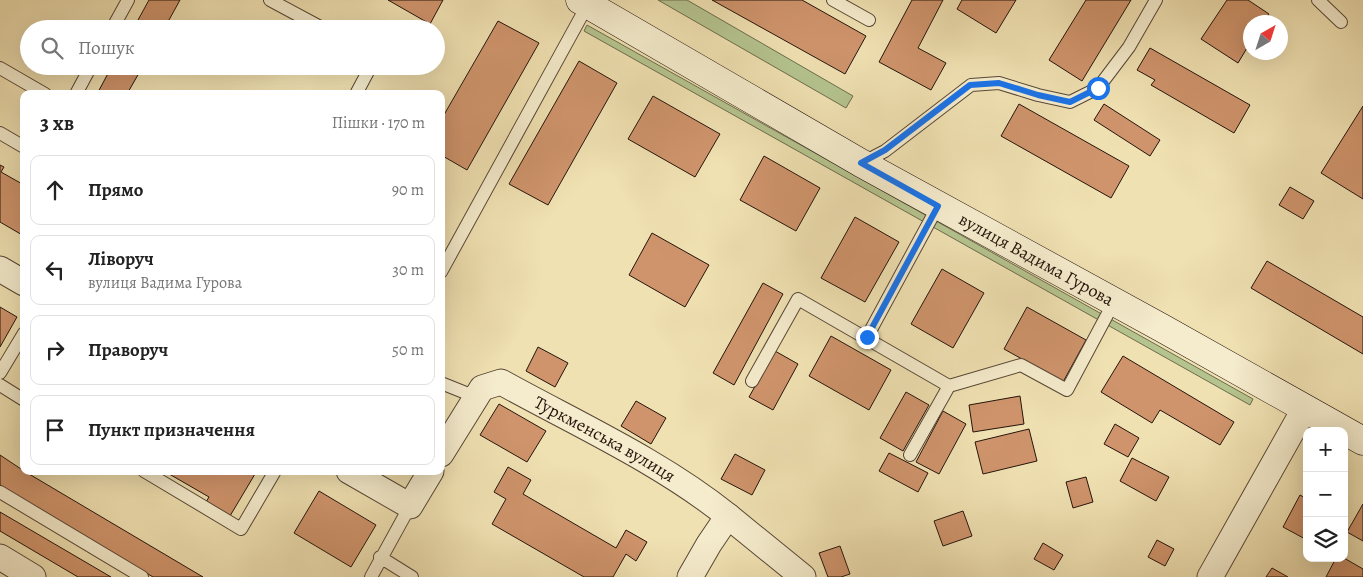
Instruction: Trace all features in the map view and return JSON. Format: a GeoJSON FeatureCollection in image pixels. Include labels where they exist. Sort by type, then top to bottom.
{"type":"FeatureCollection","features":[{"type":"Feature","properties":{"kind":"street","name":"вулиця Вадима Гурова"},"geometry":{"type":"LineString","coordinates":[[584,2],[861,163],[1363,441]]}},
{"type":"Feature","properties":{"kind":"street"},"geometry":{"type":"LineString","coordinates":[[0,269],[20,281]]}},
{"type":"Feature","properties":{"kind":"street","name":"Туркменська вулиця"},"geometry":{"type":"LineString","coordinates":[[445,447],[482,388],[501,382],[698,492],[803,577]]}},
{"type":"Feature","properties":{"kind":"street"},"geometry":{"type":"LineString","coordinates":[[1210,577],[1305,408]]}},
{"type":"Feature","properties":{"kind":"street"},"geometry":{"type":"LineString","coordinates":[[356,475],[410,506],[429,475]]}},
{"type":"Feature","properties":{"kind":"street"},"geometry":{"type":"LineString","coordinates":[[690,577],[728,516]]}},
{"type":"Feature","properties":{"kind":"street"},"geometry":{"type":"LineString","coordinates":[[0,557],[34,577]]}},
{"type":"Feature","properties":{"kind":"lane"},"geometry":{"type":"LineString","coordinates":[[117,20],[128,0]]}},
{"type":"Feature","properties":{"kind":"lane"},"geometry":{"type":"LineString","coordinates":[[270,0],[307,20]]}},
{"type":"Feature","properties":{"kind":"lane"},"geometry":{"type":"LineString","coordinates":[[833,0],[869,20]]}},
{"type":"Feature","properties":{"kind":"lane"},"geometry":{"type":"LineString","coordinates":[[861,163],[885,150],[970,85],[999,83],[1038,95],[1070,102],[1098,88],[1129,47],[1156,0]]}},
{"type":"Feature","properties":{"kind":"lane"},"geometry":{"type":"LineString","coordinates":[[1318,0],[1341,22]]}},
{"type":"Feature","properties":{"kind":"lane"},"geometry":{"type":"LineString","coordinates":[[445,264],[584,2]]}},
{"type":"Feature","properties":{"kind":"lane"},"geometry":{"type":"LineString","coordinates":[[0,68],[38,90]]}},
{"type":"Feature","properties":{"kind":"lane"},"geometry":{"type":"LineString","coordinates":[[78,90],[86,75]]}},
{"type":"Feature","properties":{"kind":"lane"},"geometry":{"type":"LineString","coordinates":[[358,90],[366,75]]}},
{"type":"Feature","properties":{"kind":"lane"},"geometry":{"type":"LineString","coordinates":[[0,134],[20,145]]}},
{"type":"Feature","properties":{"kind":"lane"},"geometry":{"type":"LineString","coordinates":[[867,337],[938,206]]}},
{"type":"Feature","properties":{"kind":"lane"},"geometry":{"type":"LineString","coordinates":[[752,381],[798,299],[950,386]]}},
{"type":"Feature","properties":{"kind":"lane"},"geometry":{"type":"LineString","coordinates":[[910,455],[950,386],[1021,365],[1067,390],[1114,302]]}},
{"type":"Feature","properties":{"kind":"lane"},"geometry":{"type":"LineString","coordinates":[[0,373],[20,340]]}},
{"type":"Feature","properties":{"kind":"lane"},"geometry":{"type":"LineString","coordinates":[[445,385],[476,397]]}},
{"type":"Feature","properties":{"kind":"lane"},"geometry":{"type":"LineString","coordinates":[[0,386],[20,398]]}},
{"type":"Feature","properties":{"kind":"lane"},"geometry":{"type":"LineString","coordinates":[[151,475],[241,529],[273,475]]}},
{"type":"Feature","properties":{"kind":"lane"},"geometry":{"type":"LineString","coordinates":[[0,492],[142,577]]}},
{"type":"Feature","properties":{"kind":"lane"},"geometry":{"type":"LineString","coordinates":[[371,577],[380,557],[410,506]]}},
{"type":"Feature","properties":{"kind":"lane"},"geometry":{"type":"LineString","coordinates":[[380,557],[412,577]]}},
{"type":"Feature","properties":{"kind":"green space"},"geometry":{"type":"Polygon","coordinates":[[[658,0],[687,0],[853,96],[846,108],[658,0]]]}},
{"type":"Feature","properties":{"kind":"green space"},"geometry":{"type":"Polygon","coordinates":[[[587,25],[1253,399],[1250,405],[584,31],[587,25]]]}},
{"type":"Feature","properties":{"kind":"building"},"geometry":{"type":"Polygon","coordinates":[[[149,0],[180,0],[169,20],[138,20],[149,0]]]}},
{"type":"Feature","properties":{"kind":"building"},"geometry":{"type":"Polygon","coordinates":[[[388,0],[443,0],[432,20],[423,20],[388,0]]]}},
{"type":"Feature","properties":{"kind":"building"},"geometry":{"type":"Polygon","coordinates":[[[712,0],[802,0],[866,36],[845,74],[712,0]]]}},
{"type":"Feature","properties":{"kind":"building"},"geometry":{"type":"Polygon","coordinates":[[[912,0],[943,0],[918,48],[946,63],[931,90],[879,62],[912,0]]]}},
{"type":"Feature","properties":{"kind":"building"},"geometry":{"type":"Polygon","coordinates":[[[962,0],[1016,0],[996,33],[957,9],[962,0]]]}},
{"type":"Feature","properties":{"kind":"building"},"geometry":{"type":"Polygon","coordinates":[[[1086,0],[1131,0],[1082,81],[1049,60],[1086,0]]]}},
{"type":"Feature","properties":{"kind":"building"},"geometry":{"type":"Polygon","coordinates":[[[1227,0],[1248,0],[1269,14],[1243,15],[1243,55],[1238,63],[1201,39],[1227,0]]]}},
{"type":"Feature","properties":{"kind":"building"},"geometry":{"type":"Polygon","coordinates":[[[498,21],[539,43],[467,170],[445,157],[445,113],[498,21]]]}},
{"type":"Feature","properties":{"kind":"building"},"geometry":{"type":"Polygon","coordinates":[[[1150,48],[1250,105],[1234,133],[1151,85],[1155,80],[1137,70],[1150,48]]]}},
{"type":"Feature","properties":{"kind":"building"},"geometry":{"type":"Polygon","coordinates":[[[579,61],[617,83],[548,205],[509,184],[579,61]]]}},
{"type":"Feature","properties":{"kind":"building"},"geometry":{"type":"Polygon","coordinates":[[[107,75],[138,75],[129,90],[99,90],[107,75]]]}},
{"type":"Feature","properties":{"kind":"building"},"geometry":{"type":"Polygon","coordinates":[[[653,96],[720,134],[695,177],[628,139],[653,96]]]}},
{"type":"Feature","properties":{"kind":"building"},"geometry":{"type":"Polygon","coordinates":[[[1019,104],[1129,166],[1111,198],[1001,136],[1019,104]]]}},
{"type":"Feature","properties":{"kind":"building"},"geometry":{"type":"Polygon","coordinates":[[[1104,104],[1160,140],[1150,156],[1094,120],[1104,104]]]}},
{"type":"Feature","properties":{"kind":"building"},"geometry":{"type":"Polygon","coordinates":[[[1363,106],[1363,199],[1321,173],[1363,106]]]}},
{"type":"Feature","properties":{"kind":"building"},"geometry":{"type":"Polygon","coordinates":[[[764,156],[820,188],[796,231],[740,200],[764,156]]]}},
{"type":"Feature","properties":{"kind":"building"},"geometry":{"type":"Polygon","coordinates":[[[0,165],[4,167],[1,172],[20,183],[20,234],[0,222],[0,165]]]}},
{"type":"Feature","properties":{"kind":"building"},"geometry":{"type":"Polygon","coordinates":[[[1290,187],[1314,201],[1303,219],[1279,205],[1290,187]]]}},
{"type":"Feature","properties":{"kind":"building"},"geometry":{"type":"Polygon","coordinates":[[[855,217],[899,242],[865,302],[821,278],[855,217]]]}},
{"type":"Feature","properties":{"kind":"building"},"geometry":{"type":"Polygon","coordinates":[[[652,233],[709,265],[685,307],[629,275],[652,233]]]}},
{"type":"Feature","properties":{"kind":"building"},"geometry":{"type":"Polygon","coordinates":[[[1267,261],[1363,317],[1363,354],[1251,288],[1267,261]]]}},
{"type":"Feature","properties":{"kind":"building"},"geometry":{"type":"Polygon","coordinates":[[[942,269],[984,293],[953,348],[911,324],[942,269]]]}},
{"type":"Feature","properties":{"kind":"building"},"geometry":{"type":"Polygon","coordinates":[[[763,283],[783,294],[734,385],[713,373],[763,283]]]}},
{"type":"Feature","properties":{"kind":"building"},"geometry":{"type":"Polygon","coordinates":[[[0,307],[17,317],[0,347],[0,307]]]}},
{"type":"Feature","properties":{"kind":"building"},"geometry":{"type":"Polygon","coordinates":[[[1027,307],[1086,340],[1063,382],[1004,349],[1027,307]]]}},
{"type":"Feature","properties":{"kind":"building"},"geometry":{"type":"Polygon","coordinates":[[[831,336],[891,370],[869,410],[809,376],[831,336]]]}},
{"type":"Feature","properties":{"kind":"building"},"geometry":{"type":"Polygon","coordinates":[[[538,347],[568,363],[555,387],[526,371],[538,347]]]}},
{"type":"Feature","properties":{"kind":"building"},"geometry":{"type":"Polygon","coordinates":[[[775,351],[798,364],[773,410],[749,397],[775,351]]]}},
{"type":"Feature","properties":{"kind":"building"},"geometry":{"type":"Polygon","coordinates":[[[1123,356],[1234,422],[1220,445],[1160,410],[1152,423],[1101,392],[1123,356]]]}},
{"type":"Feature","properties":{"kind":"building"},"geometry":{"type":"Polygon","coordinates":[[[906,392],[929,405],[903,451],[880,438],[906,392]]]}},
{"type":"Feature","properties":{"kind":"building"},"geometry":{"type":"Polygon","coordinates":[[[1020,396],[1024,424],[973,432],[969,405],[1020,396]]]}},
{"type":"Feature","properties":{"kind":"building"},"geometry":{"type":"Polygon","coordinates":[[[636,401],[666,418],[651,444],[621,426],[636,401]]]}},
{"type":"Feature","properties":{"kind":"building"},"geometry":{"type":"Polygon","coordinates":[[[499,404],[546,431],[527,462],[480,435],[499,404]]]}},
{"type":"Feature","properties":{"kind":"building"},"geometry":{"type":"Polygon","coordinates":[[[943,411],[966,424],[939,474],[916,462],[943,411]]]}},
{"type":"Feature","properties":{"kind":"building"},"geometry":{"type":"Polygon","coordinates":[[[1115,424],[1139,438],[1128,457],[1104,444],[1115,424]]]}},
{"type":"Feature","properties":{"kind":"building"},"geometry":{"type":"Polygon","coordinates":[[[1029,429],[1037,461],[983,474],[975,442],[1029,429]]]}},
{"type":"Feature","properties":{"kind":"building"},"geometry":{"type":"Polygon","coordinates":[[[889,453],[928,473],[918,492],[879,471],[889,453]]]}},
{"type":"Feature","properties":{"kind":"building"},"geometry":{"type":"Polygon","coordinates":[[[735,454],[765,470],[752,495],[721,479],[735,454]]]}},
{"type":"Feature","properties":{"kind":"building"},"geometry":{"type":"Polygon","coordinates":[[[0,455],[20,468],[20,475],[31,475],[203,577],[153,577],[0,485],[0,455]]]}},
{"type":"Feature","properties":{"kind":"building"},"geometry":{"type":"Polygon","coordinates":[[[1132,458],[1169,477],[1156,501],[1120,481],[1132,458]]]}},
{"type":"Feature","properties":{"kind":"building"},"geometry":{"type":"Polygon","coordinates":[[[508,467],[531,480],[523,494],[616,548],[626,530],[647,542],[636,561],[626,554],[613,577],[584,577],[492,524],[506,499],[494,492],[508,467]]]}},
{"type":"Feature","properties":{"kind":"building"},"geometry":{"type":"Polygon","coordinates":[[[171,475],[254,475],[230,516],[206,502],[209,497],[171,475]]]}},
{"type":"Feature","properties":{"kind":"building"},"geometry":{"type":"Polygon","coordinates":[[[1086,477],[1093,502],[1073,508],[1066,482],[1086,477]]]}},
{"type":"Feature","properties":{"kind":"building"},"geometry":{"type":"Polygon","coordinates":[[[319,491],[376,525],[351,567],[294,533],[319,491]]]}},
{"type":"Feature","properties":{"kind":"building"},"geometry":{"type":"Polygon","coordinates":[[[1300,495],[1303,497],[1303,538],[1283,527],[1300,495]]]}},
{"type":"Feature","properties":{"kind":"building"},"geometry":{"type":"Polygon","coordinates":[[[1363,504],[1363,541],[1348,533],[1363,504]]]}},
{"type":"Feature","properties":{"kind":"building"},"geometry":{"type":"Polygon","coordinates":[[[963,511],[972,536],[943,546],[934,521],[963,511]]]}},
{"type":"Feature","properties":{"kind":"building"},"geometry":{"type":"Polygon","coordinates":[[[0,512],[111,577],[78,577],[0,531],[0,512]]]}},
{"type":"Feature","properties":{"kind":"building"},"geometry":{"type":"Polygon","coordinates":[[[1157,540],[1174,549],[1165,566],[1148,557],[1157,540]]]}},
{"type":"Feature","properties":{"kind":"building"},"geometry":{"type":"Polygon","coordinates":[[[1043,543],[1063,555],[1054,570],[1034,559],[1043,543]]]}},
{"type":"Feature","properties":{"kind":"building"},"geometry":{"type":"Polygon","coordinates":[[[840,546],[850,574],[841,577],[828,577],[819,553],[840,546]]]}},
{"type":"Feature","properties":{"kind":"building"},"geometry":{"type":"Polygon","coordinates":[[[1348,560],[1363,569],[1363,577],[1326,577],[1334,562],[1348,562],[1348,560]]]}},
{"type":"Feature","properties":{"kind":"building"},"geometry":{"type":"Polygon","coordinates":[[[1272,568],[1288,577],[1266,577],[1272,568]]]}},
{"type":"Feature","properties":{"kind":"route"},"geometry":{"type":"LineString","coordinates":[[867,337],[938,206],[861,163],[885,150],[970,85],[999,83],[1038,95],[1070,102],[1098,88]]}}]}
